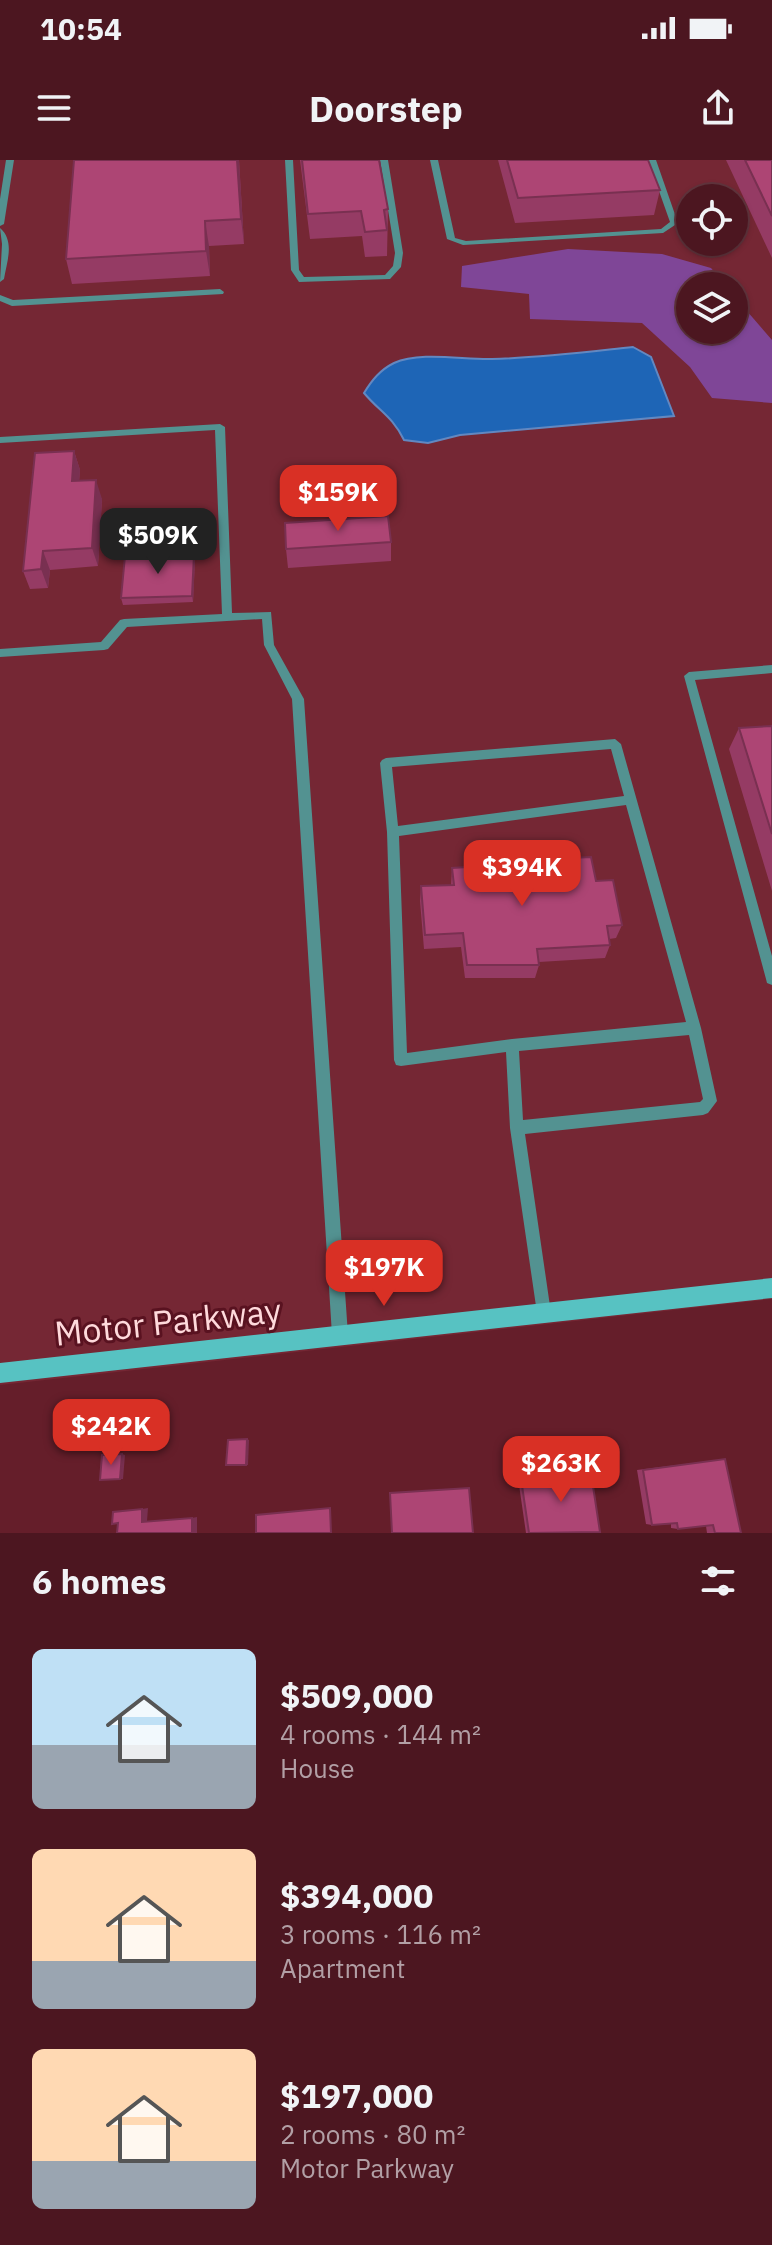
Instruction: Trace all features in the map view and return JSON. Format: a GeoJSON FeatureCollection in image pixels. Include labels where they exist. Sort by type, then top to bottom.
{"type":"FeatureCollection","features":[{"type":"Feature","properties":{"kind":"main road","name":"Motor Parkway"},"geometry":{"type":"LineString","coordinates":[[0,1373],[772,1288]]}},
{"type":"Feature","properties":{"kind":"lane"},"geometry":{"type":"LineString","coordinates":[[0,224],[10,160]]}},
{"type":"Feature","properties":{"kind":"lane"},"geometry":{"type":"LineString","coordinates":[[289,160],[295,270],[302,280],[387,277],[397,267],[399,253],[384,160]]}},
{"type":"Feature","properties":{"kind":"lane"},"geometry":{"type":"LineString","coordinates":[[434,160],[451,239],[466,243],[663,231],[674,223],[652,160]]}},
{"type":"Feature","properties":{"kind":"lane"},"geometry":{"type":"LineString","coordinates":[[0,230],[6,244],[0,279]]}},
{"type":"Feature","properties":{"kind":"lane"},"geometry":{"type":"LineString","coordinates":[[0,298],[12,303],[220,292]]}},
{"type":"Feature","properties":{"kind":"lane"},"geometry":{"type":"LineString","coordinates":[[0,440],[220,427],[227,618]]}},
{"type":"Feature","properties":{"kind":"lane"},"geometry":{"type":"LineString","coordinates":[[0,653],[104,646],[124,623],[267,615],[269,645],[298,699],[340,1335]]}},
{"type":"Feature","properties":{"kind":"lane"},"geometry":{"type":"LineString","coordinates":[[772,669],[689,676],[772,979]]}},
{"type":"Feature","properties":{"kind":"lane"},"geometry":{"type":"LineString","coordinates":[[517,1128],[703,1108],[710,1101],[694,1028],[615,744],[386,763],[393,832],[401,1060],[512,1045],[694,1028]]}},
{"type":"Feature","properties":{"kind":"lane"},"geometry":{"type":"LineString","coordinates":[[393,832],[629,800]]}},
{"type":"Feature","properties":{"kind":"lane"},"geometry":{"type":"LineString","coordinates":[[512,1045],[517,1128],[544,1313]]}},
{"type":"Feature","properties":{"kind":"shaded area"},"geometry":{"type":"Polygon","coordinates":[[[0,160],[772,160],[772,1299],[0,1385],[0,160]]]}},
{"type":"Feature","properties":{"kind":"shaded area"},"geometry":{"type":"Polygon","coordinates":[[[568,249],[662,254],[711,268],[714,272],[676,272],[676,344],[748,344],[748,312],[772,340],[772,403],[712,398],[690,367],[642,323],[530,319],[529,294],[461,287],[462,266],[568,249]]]}},
{"type":"Feature","properties":{"kind":"water"},"geometry":{"type":"Polygon","coordinates":[[[633,347],[651,357],[674,416],[460,435],[428,443],[404,440],[364,393],[380,372],[394,363],[416,357],[510,358],[633,347]]]}},
{"type":"Feature","properties":{"kind":"building"},"geometry":{"type":"Polygon","coordinates":[[[74,160],[237,160],[241,219],[205,221],[206,251],[66,259],[74,160]]]}},
{"type":"Feature","properties":{"kind":"building"},"geometry":{"type":"Polygon","coordinates":[[[302,160],[379,160],[388,209],[384,210],[387,230],[365,232],[361,211],[308,214],[302,160]]]}},
{"type":"Feature","properties":{"kind":"building"},"geometry":{"type":"Polygon","coordinates":[[[507,160],[648,160],[660,190],[518,198],[507,160]]]}},
{"type":"Feature","properties":{"kind":"building"},"geometry":{"type":"Polygon","coordinates":[[[745,160],[772,160],[772,216],[745,160]]]}},
{"type":"Feature","properties":{"kind":"building"},"geometry":{"type":"Polygon","coordinates":[[[74,451],[72,481],[96,480],[92,548],[43,551],[41,569],[23,571],[35,453],[74,451]]]}},
{"type":"Feature","properties":{"kind":"building"},"geometry":{"type":"Polygon","coordinates":[[[388,516],[391,542],[286,549],[285,523],[388,516]]]}},
{"type":"Feature","properties":{"kind":"building"},"geometry":{"type":"Polygon","coordinates":[[[194,554],[192,596],[121,598],[125,556],[194,554]]]}},
{"type":"Feature","properties":{"kind":"building"},"geometry":{"type":"Polygon","coordinates":[[[772,726],[772,834],[739,728],[772,726]]]}},
{"type":"Feature","properties":{"kind":"building"},"geometry":{"type":"Polygon","coordinates":[[[527,853],[528,860],[591,857],[596,881],[613,880],[622,925],[607,926],[610,945],[537,949],[539,965],[467,965],[463,933],[425,935],[421,886],[454,885],[452,868],[482,866],[481,856],[527,853]]]}},
{"type":"Feature","properties":{"kind":"building"},"geometry":{"type":"Polygon","coordinates":[[[247,1439],[246,1465],[226,1465],[228,1440],[247,1439]]]}},
{"type":"Feature","properties":{"kind":"building"},"geometry":{"type":"Polygon","coordinates":[[[122,1454],[120,1479],[100,1480],[102,1455],[122,1454]]]}},
{"type":"Feature","properties":{"kind":"building"},"geometry":{"type":"Polygon","coordinates":[[[725,1459],[741,1533],[715,1533],[713,1525],[678,1529],[677,1523],[652,1525],[643,1470],[725,1459]]]}},
{"type":"Feature","properties":{"kind":"building"},"geometry":{"type":"Polygon","coordinates":[[[591,1473],[600,1532],[529,1533],[521,1479],[591,1473]]]}},
{"type":"Feature","properties":{"kind":"building"},"geometry":{"type":"Polygon","coordinates":[[[469,1488],[473,1533],[392,1533],[390,1493],[469,1488]]]}},
{"type":"Feature","properties":{"kind":"building"},"geometry":{"type":"Polygon","coordinates":[[[330,1508],[331,1533],[256,1533],[256,1515],[330,1508]]]}},
{"type":"Feature","properties":{"kind":"building"},"geometry":{"type":"Polygon","coordinates":[[[142,1509],[142,1522],[192,1518],[192,1533],[117,1533],[118,1523],[112,1524],[113,1512],[142,1509]]]}}]}
